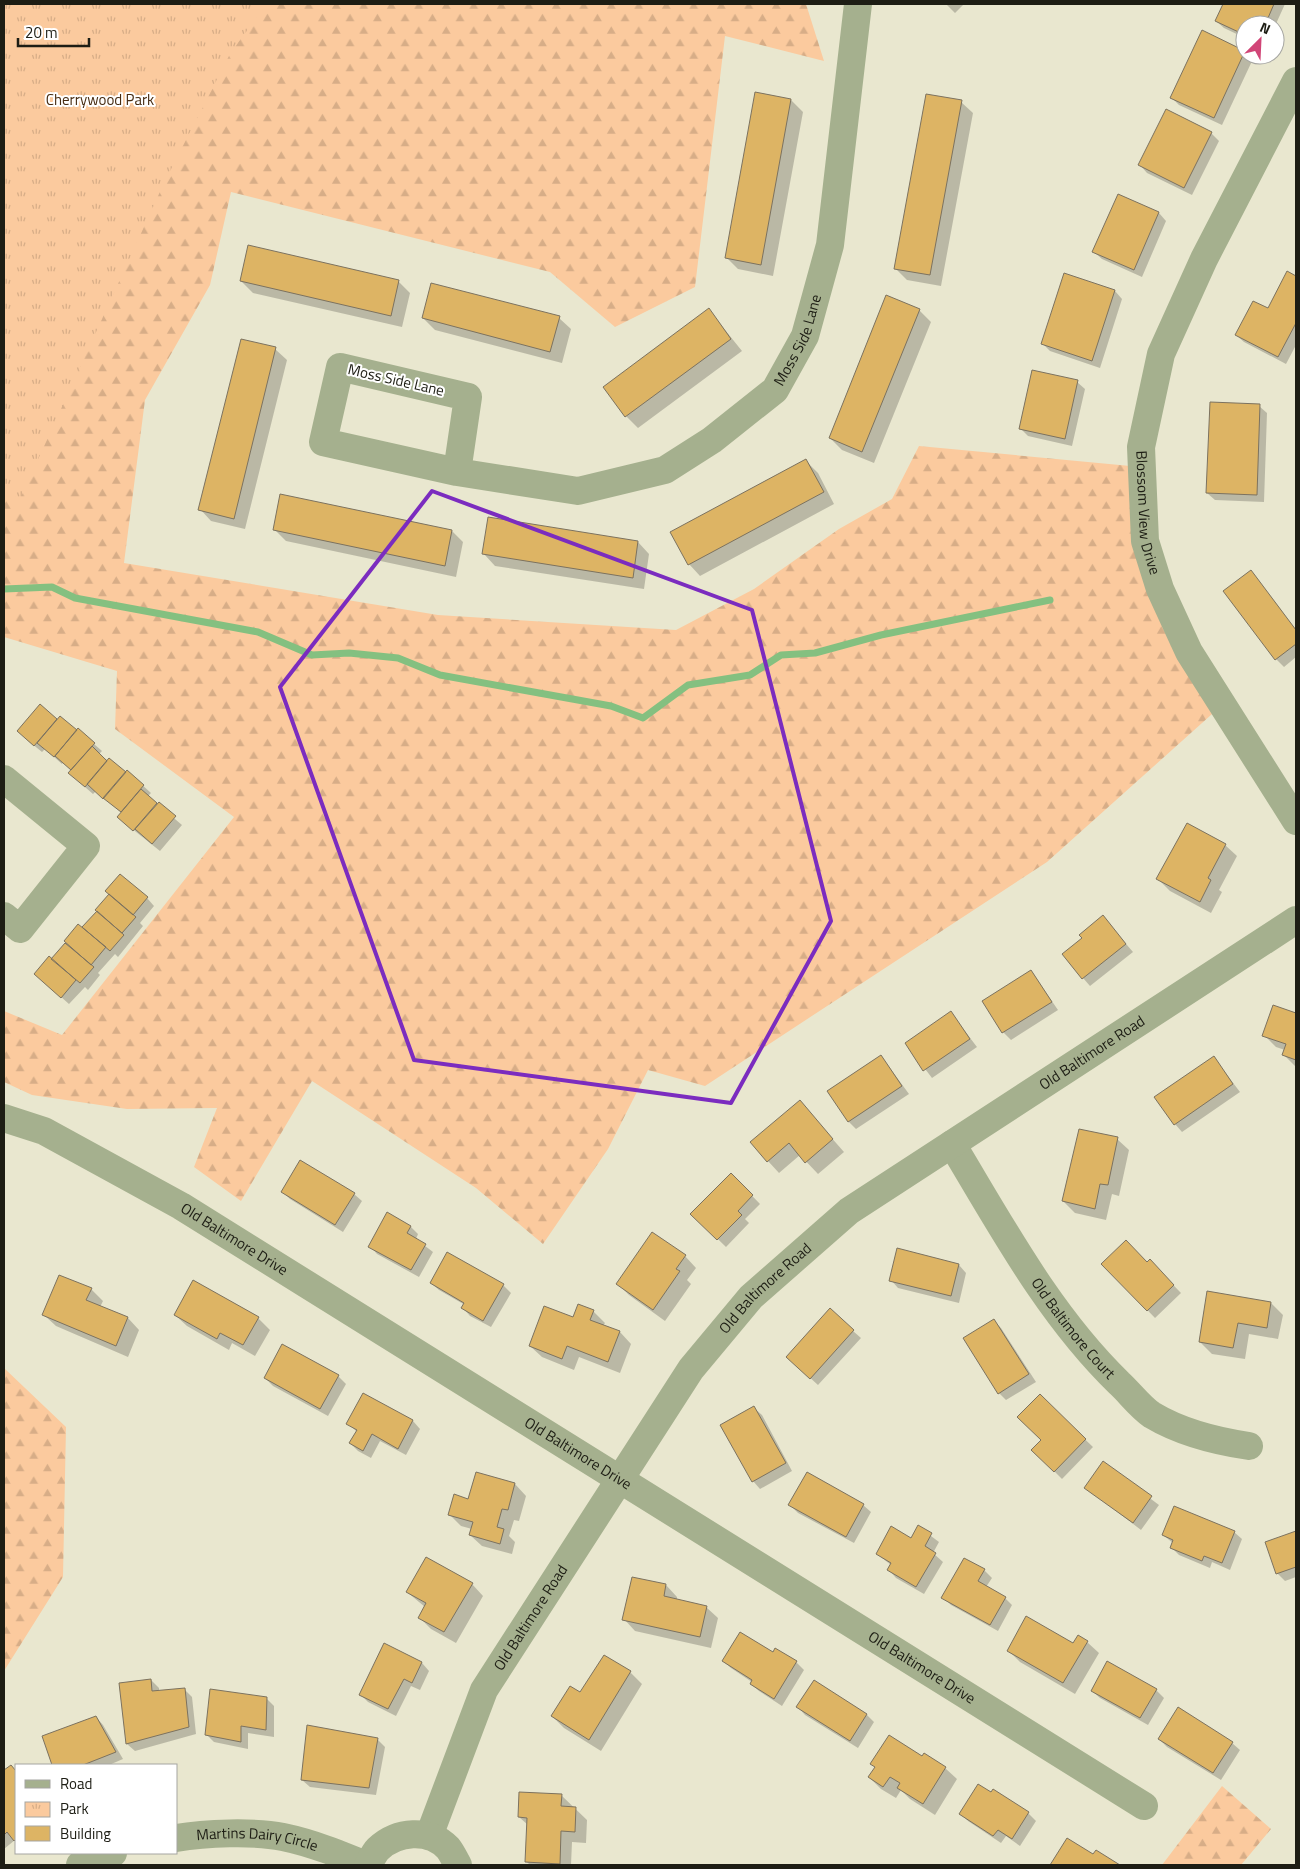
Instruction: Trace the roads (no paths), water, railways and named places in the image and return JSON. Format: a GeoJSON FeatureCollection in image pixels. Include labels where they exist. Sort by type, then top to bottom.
{"type":"FeatureCollection","features":[{"type":"Feature","properties":{"kind":"street","name":"Moss Side Lane"},"geometry":{"type":"LineString","coordinates":[[457,472],[468,397],[340,367],[323,442],[457,472],[578,491],[665,470],[712,440],[775,390],[805,336],[830,245],[858,4]]}},
{"type":"Feature","properties":{"kind":"street","name":"Blossom View Drive"},"geometry":{"type":"LineString","coordinates":[[1296,81],[1204,259],[1161,354],[1140,447],[1145,541],[1160,589],[1189,652],[1296,821]]}},
{"type":"Feature","properties":{"kind":"street"},"geometry":{"type":"LineString","coordinates":[[4,779],[86,846],[20,929],[4,916]]}},
{"type":"Feature","properties":{"kind":"street","name":"Old Baltimore Road"},"geometry":{"type":"LineString","coordinates":[[429,1836],[484,1690],[691,1369],[751,1297],[849,1211],[1296,920]]}},
{"type":"Feature","properties":{"kind":"street","name":"Old Baltimore Drive"},"geometry":{"type":"LineString","coordinates":[[4,1118],[44,1131],[181,1206],[1144,1806]]}},
{"type":"Feature","properties":{"kind":"street","name":"Old Baltimore Court"},"geometry":{"type":"LineString","coordinates":[[952,1144],[1026,1267],[1084,1347],[1112,1377],[1150,1414],[1167,1423],[1208,1440],[1249,1446]]}},
{"type":"Feature","properties":{"kind":"street","name":"Martins Dairy Circle"},"geometry":{"type":"LineString","coordinates":[[178,1838],[206,1833],[281,1836],[326,1848],[367,1865]]}},
{"type":"Feature","properties":{"kind":"street"},"geometry":{"type":"LineString","coordinates":[[367,1865],[377,1850],[394,1837],[412,1833],[429,1836],[448,1848],[458,1865]]}},
{"type":"Feature","properties":{"kind":"street"},"geometry":{"type":"LineString","coordinates":[[80,1865],[110,1854]]}},
{"type":"Feature","properties":{"kind":"waterway"},"geometry":{"type":"LineString","coordinates":[[4,589],[52,587],[75,598],[258,632],[312,655],[349,653],[398,658],[440,675],[611,706],[643,718],[688,685],[750,675],[781,655],[815,653],[881,635],[1050,600]]}},
{"type":"Feature","properties":{"kind":"park label","name":"Cherrywood Park"},"geometry":{"type":"Point","coordinates":[100,100]}}]}
